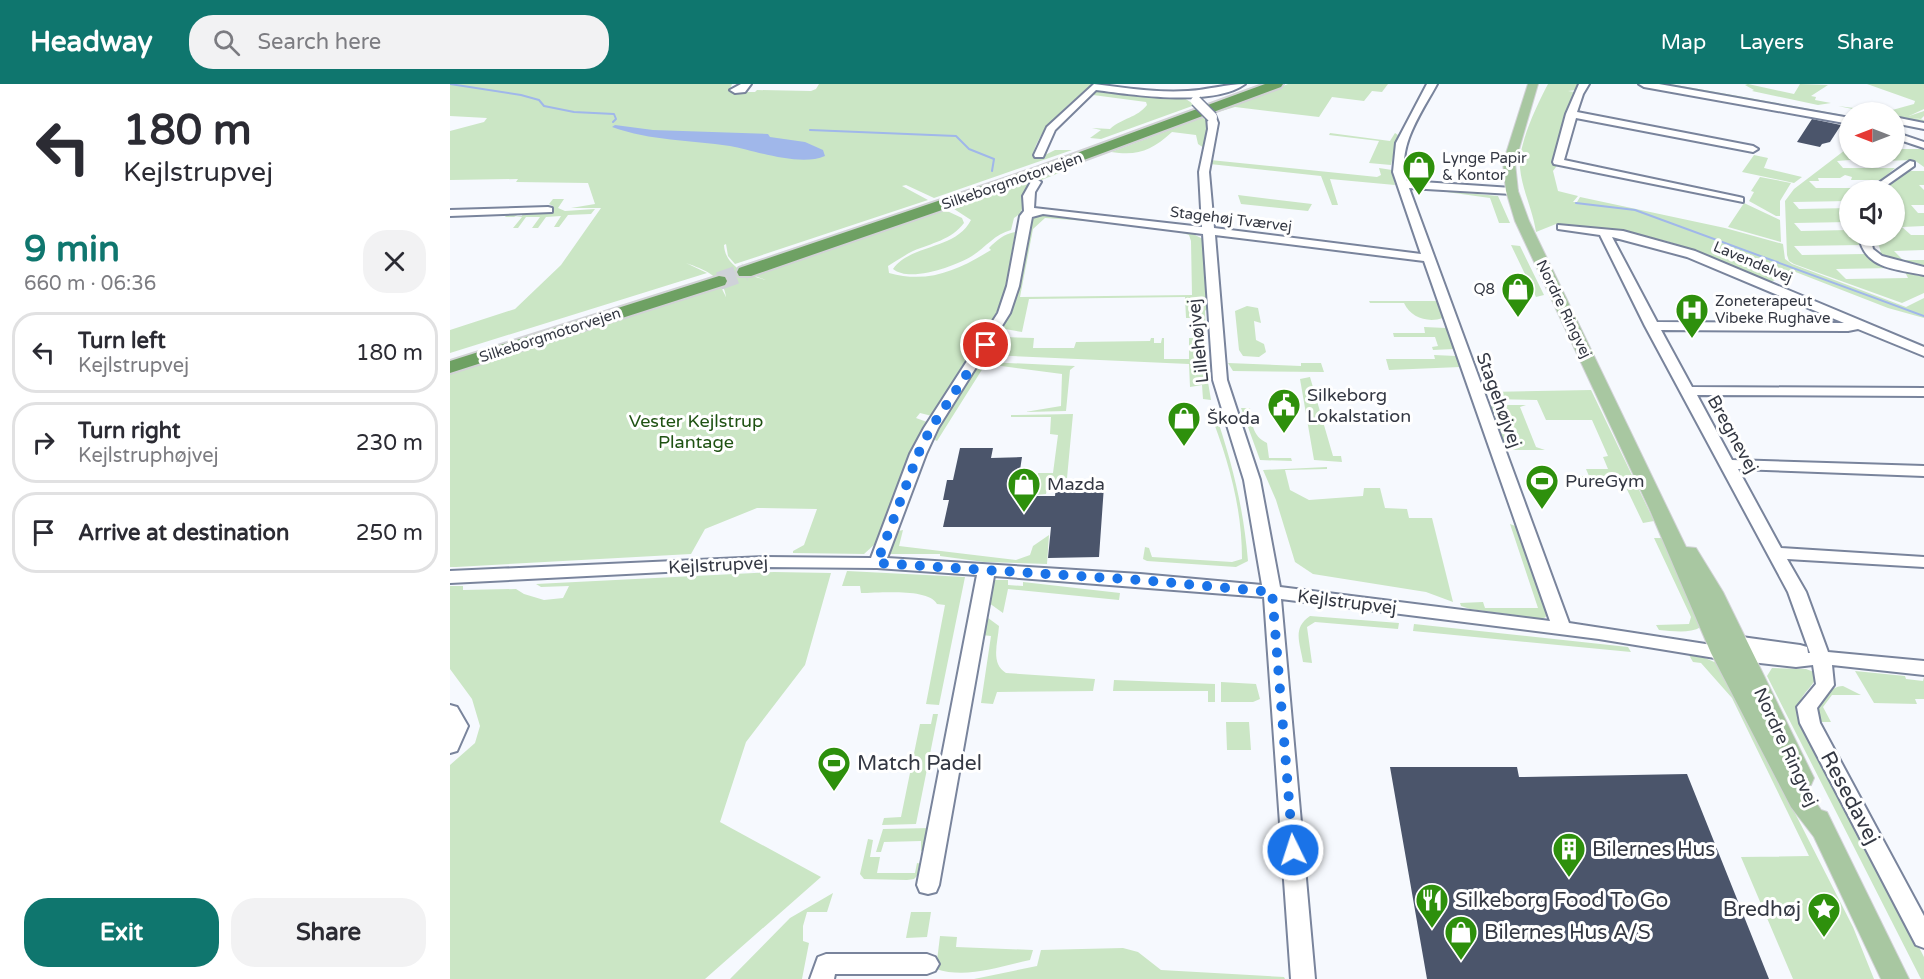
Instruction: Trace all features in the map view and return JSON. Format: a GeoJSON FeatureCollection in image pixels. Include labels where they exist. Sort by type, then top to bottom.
{"type":"FeatureCollection","features":[{"type":"Feature","properties":{"kind":"highway","name":"Silkeborgmotorvejen"},"geometry":{"type":"LineString","coordinates":[[1261,84],[741,270],[1050,168],[1276,84]]}},
{"type":"Feature","properties":{"kind":"highway","name":"Silkeborgmotorvejen"},"geometry":{"type":"LineString","coordinates":[[450,358],[716,278],[450,367]]}},
{"type":"Feature","properties":{"kind":"main road","name":"Nordre Ringvej"},"geometry":{"type":"LineString","coordinates":[[1535,89],[1509,163],[1512,190],[1533,244],[1659,508],[1730,648],[1800,800],[1822,830],[1895,979]]}},
{"type":"Feature","properties":{"kind":"street"},"geometry":{"type":"LineString","coordinates":[[735,90],[742,90],[746,84]]}},
{"type":"Feature","properties":{"kind":"street"},"geometry":{"type":"LineString","coordinates":[[1053,151],[1040,153],[1051,129],[1094,87],[1192,97],[1240,84]]}},
{"type":"Feature","properties":{"kind":"street","name":"Stagehøjvej"},"geometry":{"type":"LineString","coordinates":[[1432,84],[1401,143],[1398,161],[1402,184],[1562,629]]}},
{"type":"Feature","properties":{"kind":"street"},"geometry":{"type":"LineString","coordinates":[[1584,84],[1578,93],[1558,162],[1739,200]]}},
{"type":"Feature","properties":{"kind":"street"},"geometry":{"type":"LineString","coordinates":[[1644,84],[1839,119]]}},
{"type":"Feature","properties":{"kind":"street"},"geometry":{"type":"LineString","coordinates":[[1690,84],[1732,89],[1839,110]]}},
{"type":"Feature","properties":{"kind":"street","name":"Lillehøjvej"},"geometry":{"type":"LineString","coordinates":[[1192,97],[1212,117],[1213,132],[1204,159],[1220,380],[1252,480],[1272,592],[1303,979]]}},
{"type":"Feature","properties":{"kind":"street"},"geometry":{"type":"LineString","coordinates":[[1571,114],[1753,149]]}},
{"type":"Feature","properties":{"kind":"street"},"geometry":{"type":"LineString","coordinates":[[1905,122],[1924,126]]}},
{"type":"Feature","properties":{"kind":"street"},"geometry":{"type":"LineString","coordinates":[[1905,139],[1924,145]]}},
{"type":"Feature","properties":{"kind":"street"},"geometry":{"type":"LineString","coordinates":[[1888,180],[1910,164]]}},
{"type":"Feature","properties":{"kind":"street"},"geometry":{"type":"LineString","coordinates":[[877,563],[918,454],[931,428],[1004,313],[1013,286],[1026,216],[1030,212],[1027,206],[1032,185],[1036,182]]}},
{"type":"Feature","properties":{"kind":"street"},"geometry":{"type":"LineString","coordinates":[[1402,184],[1512,190]]}},
{"type":"Feature","properties":{"kind":"street"},"geometry":{"type":"LineString","coordinates":[[450,213],[548,210]]}},
{"type":"Feature","properties":{"kind":"street","name":"Stagehøj Tværvej"},"geometry":{"type":"LineString","coordinates":[[1030,212],[1428,258]]}},
{"type":"Feature","properties":{"kind":"street","name":"Lavendelvej"},"geometry":{"type":"LineString","coordinates":[[1562,227],[1647,240],[1691,254],[1924,352]]}},
{"type":"Feature","properties":{"kind":"street","name":"Bregnevej"},"geometry":{"type":"LineString","coordinates":[[1604,232],[1652,326],[1797,592],[1821,658]]}},
{"type":"Feature","properties":{"kind":"street"},"geometry":{"type":"LineString","coordinates":[[1867,246],[1873,256],[1895,265],[1924,272]]}},
{"type":"Feature","properties":{"kind":"street"},"geometry":{"type":"LineString","coordinates":[[1652,326],[1848,327],[1858,324]]}},
{"type":"Feature","properties":{"kind":"street"},"geometry":{"type":"LineString","coordinates":[[1688,391],[1924,392]]}},
{"type":"Feature","properties":{"kind":"street"},"geometry":{"type":"LineString","coordinates":[[1728,464],[1924,471]]}},
{"type":"Feature","properties":{"kind":"street"},"geometry":{"type":"LineString","coordinates":[[1776,553],[1924,562]]}},
{"type":"Feature","properties":{"kind":"street","name":"Kejlstrupvej"},"geometry":{"type":"LineString","coordinates":[[450,577],[765,562],[877,563],[1272,592],[1730,648],[1796,661],[1821,658],[1924,668]]}},
{"type":"Feature","properties":{"kind":"street"},"geometry":{"type":"LineString","coordinates":[[928,885],[987,570]]}},
{"type":"Feature","properties":{"kind":"street","name":"Resedavej"},"geometry":{"type":"LineString","coordinates":[[1821,658],[1825,685],[1807,707],[1810,723],[1924,938]]}},
{"type":"Feature","properties":{"kind":"street"},"geometry":{"type":"LineString","coordinates":[[450,712],[458,726],[450,746]]}},
{"type":"Feature","properties":{"kind":"street"},"geometry":{"type":"LineString","coordinates":[[822,979],[826,964],[927,964]]}},
{"type":"Feature","properties":{"kind":"green space","name":"Vester Kejlstrup Plantage"},"geometry":{"type":"Polygon","coordinates":[[[450,84],[732,84],[729,92],[755,92],[757,90],[811,91],[819,84],[1092,84],[1049,125],[1036,145],[1033,155],[1043,156],[1055,150],[1072,150],[934,198],[906,185],[902,186],[928,200],[735,264],[728,256],[726,244],[724,245],[728,259],[738,268],[752,275],[945,210],[962,218],[964,223],[953,233],[913,251],[888,266],[889,273],[917,277],[943,273],[967,264],[991,250],[989,248],[1007,234],[1015,232],[1006,288],[991,326],[950,385],[932,416],[920,413],[916,418],[927,422],[911,450],[875,544],[864,554],[793,553],[804,545],[817,509],[757,508],[705,529],[691,554],[450,567],[450,373],[720,285],[726,297],[721,284],[717,279],[706,271],[686,263],[707,273],[450,353],[450,330],[515,309],[561,265],[601,208],[571,208],[595,204],[588,183],[516,182],[518,179],[450,180],[450,131],[484,122],[487,118],[450,116],[450,84]]]}},
{"type":"Feature","properties":{"kind":"green space"},"geometry":{"type":"Polygon","coordinates":[[[1288,84],[1388,84],[1382,92],[1372,91],[1364,101],[1332,97],[1319,117],[1235,107],[1218,112],[1288,84]]]}},
{"type":"Feature","properties":{"kind":"green space"},"geometry":{"type":"Polygon","coordinates":[[[1548,84],[1581,84],[1578,90],[1568,91],[1575,92],[1562,155],[1553,171],[1558,191],[1578,196],[1573,202],[1577,202],[1580,197],[1725,228],[1783,244],[1785,259],[1792,264],[1906,307],[1924,298],[1924,318],[1888,308],[1793,271],[1769,283],[1698,251],[1627,232],[1556,224],[1536,232],[1521,176],[1520,158],[1529,125],[1548,84]]]}},
{"type":"Feature","properties":{"kind":"green space"},"geometry":{"type":"Polygon","coordinates":[[[1649,84],[1671,84],[1839,114],[1839,117],[1649,84]]]}},
{"type":"Feature","properties":{"kind":"green space"},"geometry":{"type":"Polygon","coordinates":[[[1800,84],[1828,85],[1811,96],[1816,97],[1815,100],[1831,103],[1818,105],[1752,91],[1754,90],[1745,85],[1794,94],[1800,84]]]}},
{"type":"Feature","properties":{"kind":"green space"},"geometry":{"type":"Polygon","coordinates":[[[1867,84],[1924,84],[1924,109],[1909,116],[1924,111],[1921,119],[1912,118],[1924,120],[1924,123],[1905,120],[1905,106],[1914,104],[1915,101],[1867,84]]]}},
{"type":"Feature","properties":{"kind":"green space"},"geometry":{"type":"Polygon","coordinates":[[[1103,90],[1181,96],[1195,105],[1101,139],[1090,138],[1101,130],[1092,128],[1110,129],[1139,113],[1147,105],[1146,102],[1093,95],[1103,90]]]}},
{"type":"Feature","properties":{"kind":"green space"},"geometry":{"type":"Polygon","coordinates":[[[1207,116],[1210,130],[1204,148],[1198,144],[1196,135],[1172,132],[1144,151],[1111,152],[1207,116]]]}},
{"type":"Feature","properties":{"kind":"green space"},"geometry":{"type":"Polygon","coordinates":[[[1330,133],[1390,141],[1395,133],[1398,135],[1391,165],[1369,163],[1379,141],[1329,135],[1330,133]]]}},
{"type":"Feature","properties":{"kind":"green space"},"geometry":{"type":"Polygon","coordinates":[[[1905,149],[1924,149],[1924,167],[1914,160],[1905,160],[1905,149]]]}},
{"type":"Feature","properties":{"kind":"green space"},"geometry":{"type":"Polygon","coordinates":[[[1754,155],[1768,158],[1764,168],[1802,177],[1794,183],[1742,172],[1754,155]]]}},
{"type":"Feature","properties":{"kind":"green space"},"geometry":{"type":"Polygon","coordinates":[[[1839,155],[1839,161],[1837,161],[1839,168],[1895,168],[1881,180],[1851,180],[1852,177],[1845,175],[1840,178],[1818,178],[1819,181],[1809,181],[1816,188],[1839,188],[1839,201],[1793,202],[1799,209],[1839,208],[1839,222],[1794,223],[1801,231],[1839,230],[1839,245],[1794,246],[1802,255],[1865,254],[1892,268],[1836,269],[1846,279],[1908,278],[1904,270],[1924,273],[1924,293],[1902,303],[1789,261],[1785,201],[1794,189],[1839,155]]]}},
{"type":"Feature","properties":{"kind":"green space"},"geometry":{"type":"Polygon","coordinates":[[[1210,160],[1377,177],[1381,175],[1379,168],[1392,170],[1395,185],[1330,179],[1338,205],[1332,205],[1321,176],[1210,164],[1210,160]]]}},
{"type":"Feature","properties":{"kind":"green space"},"geometry":{"type":"Polygon","coordinates":[[[1071,168],[1027,186],[1021,213],[1014,218],[1011,230],[995,238],[972,256],[944,268],[921,274],[901,273],[893,269],[910,255],[955,237],[964,230],[971,220],[951,207],[1071,168]]]}},
{"type":"Feature","properties":{"kind":"green space"},"geometry":{"type":"Polygon","coordinates":[[[1905,171],[1924,171],[1924,185],[1919,185],[1924,190],[1924,205],[1911,205],[1918,213],[1924,213],[1924,226],[1905,227],[1905,180],[1893,180],[1905,171]]]}},
{"type":"Feature","properties":{"kind":"green space"},"geometry":{"type":"Polygon","coordinates":[[[1760,177],[1791,183],[1780,201],[1780,216],[1749,201],[1754,192],[1751,191],[1760,177]]]}},
{"type":"Feature","properties":{"kind":"green space"},"geometry":{"type":"Polygon","coordinates":[[[1425,189],[1498,196],[1510,223],[1499,223],[1490,198],[1425,189]]]}},
{"type":"Feature","properties":{"kind":"green space"},"geometry":{"type":"Polygon","coordinates":[[[1238,195],[1312,204],[1308,211],[1241,204],[1238,195]]]}},
{"type":"Feature","properties":{"kind":"green space"},"geometry":{"type":"Polygon","coordinates":[[[553,199],[564,199],[558,208],[565,211],[595,209],[591,214],[568,215],[559,227],[554,227],[561,216],[546,217],[538,228],[532,228],[540,217],[526,217],[518,228],[513,228],[522,217],[514,217],[522,216],[523,213],[548,214],[553,206],[549,204],[553,199]]]}},
{"type":"Feature","properties":{"kind":"green space"},"geometry":{"type":"Polygon","coordinates":[[[1744,203],[1780,220],[1781,242],[1728,227],[1744,203]]]}},
{"type":"Feature","properties":{"kind":"green space"},"geometry":{"type":"Polygon","coordinates":[[[508,213],[521,213],[514,217],[505,217],[508,213]]]}},
{"type":"Feature","properties":{"kind":"green space"},"geometry":{"type":"Polygon","coordinates":[[[1037,214],[1128,224],[1045,218],[1033,229],[1020,297],[1192,295],[1191,241],[1189,235],[1182,233],[1191,233],[1203,239],[1209,306],[1205,311],[1206,333],[1195,334],[1193,318],[1186,318],[1185,297],[1029,299],[1022,332],[1005,329],[1003,325],[1017,290],[1031,217],[1037,214]]]}},
{"type":"Feature","properties":{"kind":"green space"},"geometry":{"type":"Polygon","coordinates":[[[1905,230],[1911,235],[1924,235],[1924,250],[1894,251],[1903,260],[1924,260],[1924,270],[1903,266],[1872,252],[1881,253],[1879,246],[1905,246],[1905,230]]]}},
{"type":"Feature","properties":{"kind":"green space"},"geometry":{"type":"Polygon","coordinates":[[[1511,245],[1520,246],[1544,295],[1536,297],[1511,245]]]}},
{"type":"Feature","properties":{"kind":"green space"},"geometry":{"type":"Polygon","coordinates":[[[1369,301],[1437,301],[1443,318],[1432,320],[1420,318],[1415,316],[1404,303],[1370,303],[1369,301]]]}},
{"type":"Feature","properties":{"kind":"green space"},"geometry":{"type":"Polygon","coordinates":[[[1247,306],[1258,308],[1261,323],[1254,321],[1256,340],[1264,344],[1266,352],[1259,357],[1243,356],[1239,350],[1235,311],[1247,306]]]}},
{"type":"Feature","properties":{"kind":"green space"},"geometry":{"type":"Polygon","coordinates":[[[1424,327],[1446,328],[1454,349],[1433,350],[1432,347],[1438,346],[1435,337],[1394,337],[1393,333],[1425,333],[1424,327]]]}},
{"type":"Feature","properties":{"kind":"green space"},"geometry":{"type":"Polygon","coordinates":[[[1002,337],[1034,338],[1033,348],[1074,348],[1076,342],[1150,341],[1151,338],[1154,338],[1154,343],[1161,343],[1164,338],[1164,359],[1189,359],[1189,338],[1206,338],[1205,364],[1211,400],[1203,399],[1202,385],[1190,387],[1189,364],[989,355],[987,353],[994,340],[1002,337]]]}},
{"type":"Feature","properties":{"kind":"green space"},"geometry":{"type":"Polygon","coordinates":[[[1434,355],[1456,356],[1460,367],[1389,370],[1386,359],[1435,359],[1434,355]]]}},
{"type":"Feature","properties":{"kind":"green space"},"geometry":{"type":"Polygon","coordinates":[[[987,362],[1075,366],[1070,370],[1066,411],[1025,412],[1061,406],[1062,374],[994,365],[983,368],[937,441],[931,438],[977,367],[987,362]]]}},
{"type":"Feature","properties":{"kind":"green space"},"geometry":{"type":"Polygon","coordinates":[[[1228,363],[1301,366],[1301,363],[1321,363],[1324,372],[1233,371],[1228,363]]]}},
{"type":"Feature","properties":{"kind":"green space"},"geometry":{"type":"Polygon","coordinates":[[[1310,377],[1333,456],[1341,456],[1342,462],[1314,460],[1300,379],[1310,377]]]}},
{"type":"Feature","properties":{"kind":"green space"},"geometry":{"type":"Polygon","coordinates":[[[1591,390],[1654,521],[1643,523],[1622,479],[1567,479],[1566,476],[1589,476],[1586,469],[1608,469],[1603,457],[1608,456],[1592,420],[1546,420],[1537,400],[1490,399],[1487,392],[1591,390]]]}},
{"type":"Feature","properties":{"kind":"green space"},"geometry":{"type":"Polygon","coordinates":[[[1488,405],[1526,405],[1520,407],[1536,447],[1545,450],[1506,450],[1488,405]]]}},
{"type":"Feature","properties":{"kind":"green space"},"geometry":{"type":"Polygon","coordinates":[[[1241,408],[1250,408],[1256,433],[1267,443],[1269,458],[1291,458],[1292,461],[1260,460],[1241,408]]]}},
{"type":"Feature","properties":{"kind":"green space"},"geometry":{"type":"Polygon","coordinates":[[[1214,409],[1236,484],[1248,561],[1236,567],[1147,561],[1143,559],[1145,547],[1149,548],[1152,557],[1232,562],[1242,559],[1237,501],[1228,465],[1209,410],[1214,409]]]}},
{"type":"Feature","properties":{"kind":"green space"},"geometry":{"type":"Polygon","coordinates":[[[1073,414],[1067,478],[1048,482],[1046,494],[1035,495],[1038,473],[1053,473],[1058,435],[1050,434],[1051,417],[1011,417],[1011,415],[1073,414]]]}},
{"type":"Feature","properties":{"kind":"green space"},"geometry":{"type":"Polygon","coordinates":[[[1327,467],[1327,469],[1285,470],[1290,490],[1309,500],[1363,496],[1364,488],[1380,488],[1385,508],[1407,509],[1409,518],[1432,518],[1453,602],[1426,592],[1313,574],[1295,562],[1276,500],[1263,470],[1327,467]]]}},
{"type":"Feature","properties":{"kind":"green space"},"geometry":{"type":"Polygon","coordinates":[[[1510,524],[1518,527],[1549,614],[1543,619],[1461,606],[1460,603],[1483,602],[1485,608],[1538,608],[1510,524]]]}},
{"type":"Feature","properties":{"kind":"green space"},"geometry":{"type":"Polygon","coordinates":[[[903,530],[899,546],[1016,560],[1030,555],[1033,546],[1049,535],[1047,564],[984,562],[940,556],[940,554],[890,554],[894,532],[903,530]]]}},
{"type":"Feature","properties":{"kind":"green space"},"geometry":{"type":"Polygon","coordinates":[[[1654,538],[1662,538],[1701,627],[1691,631],[1675,631],[1659,630],[1656,625],[1689,624],[1691,617],[1654,538]]]}},
{"type":"Feature","properties":{"kind":"green space"},"geometry":{"type":"Polygon","coordinates":[[[847,571],[965,577],[939,705],[926,704],[945,605],[937,604],[932,599],[914,593],[861,593],[860,586],[842,586],[847,571]]]}},
{"type":"Feature","properties":{"kind":"green space"},"geometry":{"type":"Polygon","coordinates":[[[774,572],[831,573],[805,665],[746,742],[720,822],[821,877],[705,979],[450,979],[450,765],[475,743],[480,726],[472,699],[450,669],[450,586],[463,586],[463,590],[516,589],[544,600],[563,598],[569,586],[541,587],[536,584],[774,572]]]}},
{"type":"Feature","properties":{"kind":"green space"},"geometry":{"type":"Polygon","coordinates":[[[995,580],[1008,580],[1008,585],[1023,586],[1023,582],[1120,593],[1119,600],[1008,589],[1003,613],[989,603],[992,584],[995,580]]]}},
{"type":"Feature","properties":{"kind":"green space"},"geometry":{"type":"Polygon","coordinates":[[[984,615],[999,626],[996,658],[1001,669],[1006,673],[1095,679],[1093,691],[997,692],[993,704],[981,703],[991,636],[982,635],[984,615]]]}},
{"type":"Feature","properties":{"kind":"green space"},"geometry":{"type":"Polygon","coordinates":[[[1310,616],[1399,623],[1398,629],[1315,622],[1307,627],[1312,663],[1303,662],[1299,642],[1301,626],[1310,616]]]}},
{"type":"Feature","properties":{"kind":"green space"},"geometry":{"type":"Polygon","coordinates":[[[1414,624],[1628,647],[1631,652],[1413,631],[1414,624]]]}},
{"type":"Feature","properties":{"kind":"green space"},"geometry":{"type":"Polygon","coordinates":[[[1689,655],[1719,664],[1853,927],[1874,979],[1793,979],[1741,857],[1809,856],[1732,698],[1701,663],[1693,662],[1689,655]]]}},
{"type":"Feature","properties":{"kind":"green space"},"geometry":{"type":"Polygon","coordinates":[[[1772,668],[1806,669],[1814,672],[1816,678],[1801,699],[1799,715],[1924,957],[1924,979],[1921,979],[1767,676],[1772,668]]]}},
{"type":"Feature","properties":{"kind":"green space"},"geometry":{"type":"Polygon","coordinates":[[[1855,671],[1905,676],[1906,679],[1923,681],[1924,677],[1924,699],[1915,699],[1917,704],[1874,703],[1855,671]]]}},
{"type":"Feature","properties":{"kind":"green space"},"geometry":{"type":"Polygon","coordinates":[[[1114,680],[1215,684],[1215,702],[1208,702],[1208,691],[1113,691],[1114,680]]]}},
{"type":"Feature","properties":{"kind":"green space"},"geometry":{"type":"Polygon","coordinates":[[[1221,682],[1256,684],[1260,699],[1253,702],[1221,702],[1221,682]]]}},
{"type":"Feature","properties":{"kind":"green space"},"geometry":{"type":"Polygon","coordinates":[[[1843,686],[1861,695],[1832,695],[1823,707],[1831,722],[1819,722],[1816,716],[1822,701],[1833,689],[1843,686]]]}},
{"type":"Feature","properties":{"kind":"green space"},"geometry":{"type":"Polygon","coordinates":[[[933,714],[938,714],[916,824],[882,825],[884,818],[901,817],[920,724],[931,724],[933,714]]]}},
{"type":"Feature","properties":{"kind":"green space"},"geometry":{"type":"Polygon","coordinates":[[[1226,722],[1249,722],[1251,750],[1227,750],[1226,722]]]}},
{"type":"Feature","properties":{"kind":"green space"},"geometry":{"type":"Polygon","coordinates":[[[931,828],[927,851],[921,851],[921,841],[884,842],[881,852],[876,852],[883,829],[931,828]]]}},
{"type":"Feature","properties":{"kind":"green space"},"geometry":{"type":"Polygon","coordinates":[[[868,839],[873,840],[870,857],[880,857],[877,873],[915,873],[917,863],[922,864],[922,871],[914,879],[907,880],[864,879],[860,874],[868,839]]]}},
{"type":"Feature","properties":{"kind":"green space"},"geometry":{"type":"Polygon","coordinates":[[[833,893],[827,912],[807,912],[803,926],[803,941],[809,943],[802,979],[730,979],[790,918],[833,893]]]}},
{"type":"Feature","properties":{"kind":"green space"},"geometry":{"type":"Polygon","coordinates":[[[911,912],[931,912],[927,937],[906,938],[911,912]]]}},
{"type":"Feature","properties":{"kind":"green space"},"geometry":{"type":"Polygon","coordinates":[[[940,936],[957,937],[956,947],[1033,950],[1030,960],[982,971],[947,972],[936,969],[940,936]]]}},
{"type":"Feature","properties":{"kind":"green space"},"geometry":{"type":"Polygon","coordinates":[[[1123,948],[1138,952],[1161,970],[1284,977],[1285,979],[974,979],[1037,966],[1041,950],[1123,948]]]}},
{"type":"Feature","properties":{"kind":"water"},"geometry":{"type":"Polygon","coordinates":[[[615,125],[653,130],[768,134],[770,137],[805,142],[823,150],[825,156],[815,159],[791,159],[730,146],[641,135],[612,127],[615,125]]]}},
{"type":"Feature","properties":{"kind":"building"},"geometry":{"type":"Polygon","coordinates":[[[1812,119],[1839,125],[1830,142],[1820,147],[1797,142],[1812,119]]]}},
{"type":"Feature","properties":{"kind":"building","name":"Mazda"},"geometry":{"type":"Polygon","coordinates":[[[960,448],[993,448],[991,458],[1022,457],[1016,496],[1055,496],[1056,487],[1104,486],[1099,557],[1048,558],[1051,527],[943,527],[949,500],[943,500],[947,480],[953,480],[960,448]]]}},
{"type":"Feature","properties":{"kind":"building","name":"Bilernes Hus"},"geometry":{"type":"Polygon","coordinates":[[[1390,767],[1517,767],[1519,777],[1687,774],[1769,979],[1427,979],[1390,767]]]}},
{"type":"Feature","properties":{"kind":"waterway"},"geometry":{"type":"LineString","coordinates":[[450,84],[521,95],[539,100],[544,106],[574,112],[614,114],[616,119],[613,122]]}},
{"type":"Feature","properties":{"kind":"waterway"},"geometry":{"type":"LineString","coordinates":[[810,130],[956,136],[969,149],[994,159],[992,171]]}},
{"type":"Feature","properties":{"kind":"waterway"},"geometry":{"type":"LineString","coordinates":[[1576,203],[1635,210],[1924,316]]}},
{"type":"Feature","properties":{"kind":"tunnel"},"geometry":{"type":"LineString","coordinates":[[719,281],[745,272]]}},
{"type":"Feature","properties":{"kind":"place","name":"Lynge Papir & Kontor"},"geometry":{"type":"Point","coordinates":[1419,196]}},
{"type":"Feature","properties":{"kind":"place","name":"Q8"},"geometry":{"type":"Point","coordinates":[1518,318]}},
{"type":"Feature","properties":{"kind":"place","name":"Zoneterapeut Vibeke Rughave"},"geometry":{"type":"Point","coordinates":[1692,339]}},
{"type":"Feature","properties":{"kind":"place","name":"Silkeborg Lokalstation"},"geometry":{"type":"Point","coordinates":[1284,434]}},
{"type":"Feature","properties":{"kind":"place","name":"Škoda"},"geometry":{"type":"Point","coordinates":[1184,447]}},
{"type":"Feature","properties":{"kind":"place","name":"PureGym"},"geometry":{"type":"Point","coordinates":[1542,510]}},
{"type":"Feature","properties":{"kind":"place","name":"Mazda"},"geometry":{"type":"Point","coordinates":[1024,513]}},
{"type":"Feature","properties":{"kind":"place","name":"Match Padel"},"geometry":{"type":"Point","coordinates":[834,792]}},
{"type":"Feature","properties":{"kind":"place","name":"Bilernes Hus"},"geometry":{"type":"Point","coordinates":[1569,878]}},
{"type":"Feature","properties":{"kind":"place","name":"Silkeborg Food To Go"},"geometry":{"type":"Point","coordinates":[1432,929]}},
{"type":"Feature","properties":{"kind":"place","name":"Bredhøj"},"geometry":{"type":"Point","coordinates":[1824,938]}},
{"type":"Feature","properties":{"kind":"place","name":"Bilernes Hus A/S"},"geometry":{"type":"Point","coordinates":[1461,961]}},
{"type":"Feature","properties":{"kind":"route"},"geometry":{"type":"LineString","coordinates":[[986,345],[931,428],[918,454],[877,563],[1140,580],[1272,592],[1293,850]]}}]}
